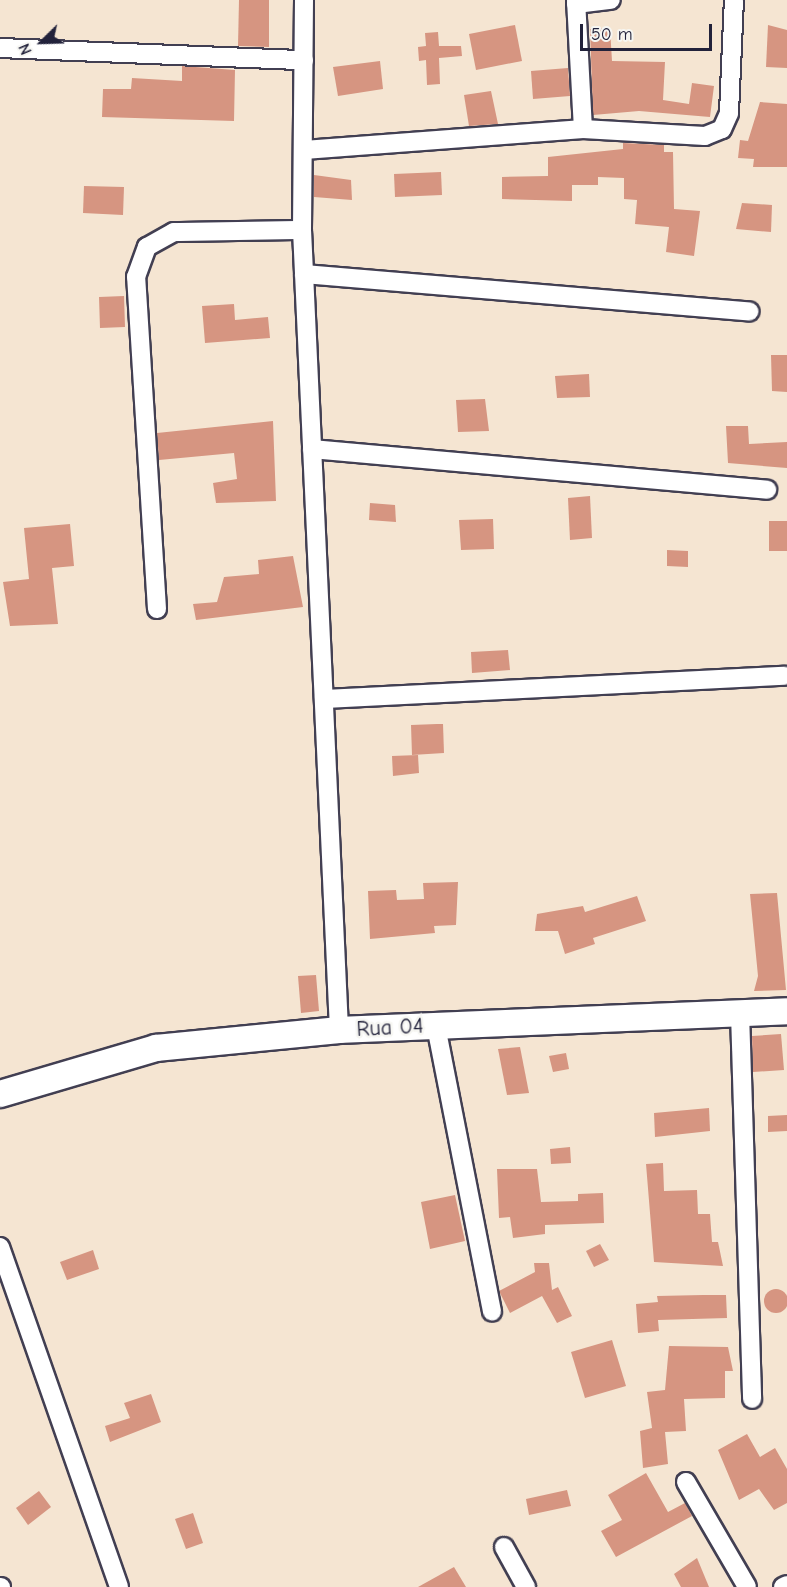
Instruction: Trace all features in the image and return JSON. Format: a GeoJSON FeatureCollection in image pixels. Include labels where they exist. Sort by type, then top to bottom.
{"type":"FeatureCollection","features":[{"type":"Feature","properties":{"kind":"street"},"geometry":{"type":"LineString","coordinates":[[304,0],[302,230],[339,1030]]}},
{"type":"Feature","properties":{"kind":"street"},"geometry":{"type":"LineString","coordinates":[[583,129],[576,2],[611,0]]}},
{"type":"Feature","properties":{"kind":"street"},"geometry":{"type":"LineString","coordinates":[[304,150],[583,129],[705,136],[722,129],[729,113],[734,0]]}},
{"type":"Feature","properties":{"kind":"street"},"geometry":{"type":"LineString","coordinates":[[0,48],[304,60]]}},
{"type":"Feature","properties":{"kind":"street"},"geometry":{"type":"LineString","coordinates":[[157,609],[136,277],[147,247],[174,231],[302,230]]}},
{"type":"Feature","properties":{"kind":"street"},"geometry":{"type":"LineString","coordinates":[[304,274],[749,311]]}},
{"type":"Feature","properties":{"kind":"street"},"geometry":{"type":"LineString","coordinates":[[312,449],[766,490]]}},
{"type":"Feature","properties":{"kind":"street"},"geometry":{"type":"LineString","coordinates":[[324,699],[784,676]]}},
{"type":"Feature","properties":{"kind":"street","name":"Rua 04"},"geometry":{"type":"LineString","coordinates":[[0,1094],[156,1048],[339,1030],[787,1011]]}},
{"type":"Feature","properties":{"kind":"street"},"geometry":{"type":"LineString","coordinates":[[740,1013],[752,1399]]}},
{"type":"Feature","properties":{"kind":"street"},"geometry":{"type":"LineString","coordinates":[[436,1026],[492,1312]]}},
{"type":"Feature","properties":{"kind":"street"},"geometry":{"type":"LineString","coordinates":[[0,1247],[119,1587]]}},
{"type":"Feature","properties":{"kind":"street"},"geometry":{"type":"LineString","coordinates":[[686,1482],[747,1587]]}},
{"type":"Feature","properties":{"kind":"street"},"geometry":{"type":"LineString","coordinates":[[504,1547],[526,1587]]}},
{"type":"Feature","properties":{"kind":"street"},"geometry":{"type":"LineString","coordinates":[[783,1587],[787,1585]]}},
{"type":"Feature","properties":{"kind":"building"},"geometry":{"type":"Polygon","coordinates":[[[239,0],[269,0],[269,47],[238,46],[239,0]]]}},
{"type":"Feature","properties":{"kind":"building"},"geometry":{"type":"Polygon","coordinates":[[[515,25],[522,61],[476,70],[469,34],[515,25]]]}},
{"type":"Feature","properties":{"kind":"building"},"geometry":{"type":"Polygon","coordinates":[[[768,25],[787,30],[787,68],[766,67],[768,25]]]}},
{"type":"Feature","properties":{"kind":"building"},"geometry":{"type":"Polygon","coordinates":[[[610,28],[612,61],[665,62],[663,100],[689,104],[692,83],[714,86],[710,117],[639,111],[593,115],[590,29],[610,28]]]}},
{"type":"Feature","properties":{"kind":"building"},"geometry":{"type":"Polygon","coordinates":[[[438,32],[439,46],[461,46],[462,56],[439,58],[440,84],[427,85],[426,60],[419,61],[418,47],[426,46],[425,33],[438,32]]]}},
{"type":"Feature","properties":{"kind":"building"},"geometry":{"type":"Polygon","coordinates":[[[380,61],[383,89],[338,96],[333,67],[380,61]]]}},
{"type":"Feature","properties":{"kind":"building"},"geometry":{"type":"Polygon","coordinates":[[[182,66],[235,70],[234,121],[102,117],[103,89],[131,89],[132,78],[182,81],[182,66]]]}},
{"type":"Feature","properties":{"kind":"building"},"geometry":{"type":"Polygon","coordinates":[[[568,68],[570,96],[533,99],[531,71],[568,68]]]}},
{"type":"Feature","properties":{"kind":"building"},"geometry":{"type":"Polygon","coordinates":[[[491,91],[498,124],[469,126],[464,95],[491,91]]]}},
{"type":"Feature","properties":{"kind":"building"},"geometry":{"type":"Polygon","coordinates":[[[760,102],[787,104],[787,167],[753,167],[754,159],[738,158],[740,140],[748,141],[760,102]]]}},
{"type":"Feature","properties":{"kind":"building"},"geometry":{"type":"Polygon","coordinates":[[[623,143],[664,145],[664,152],[673,152],[674,209],[700,211],[694,256],[666,252],[669,227],[635,224],[637,200],[624,199],[624,178],[598,177],[598,185],[572,185],[572,201],[502,199],[502,177],[548,176],[548,157],[623,149],[623,143]]]}},
{"type":"Feature","properties":{"kind":"building"},"geometry":{"type":"Polygon","coordinates":[[[441,172],[442,195],[395,197],[394,174],[441,172]]]}},
{"type":"Feature","properties":{"kind":"building"},"geometry":{"type":"Polygon","coordinates":[[[314,175],[351,180],[352,200],[314,197],[314,175]]]}},
{"type":"Feature","properties":{"kind":"building"},"geometry":{"type":"Polygon","coordinates":[[[84,186],[124,187],[123,215],[83,213],[84,186]]]}},
{"type":"Feature","properties":{"kind":"building"},"geometry":{"type":"Polygon","coordinates":[[[742,203],[772,205],[771,232],[736,229],[742,203]]]}},
{"type":"Feature","properties":{"kind":"building"},"geometry":{"type":"Polygon","coordinates":[[[124,296],[125,327],[100,328],[99,297],[124,296]]]}},
{"type":"Feature","properties":{"kind":"building"},"geometry":{"type":"Polygon","coordinates":[[[234,304],[235,320],[268,317],[270,338],[205,343],[202,306],[234,304]]]}},
{"type":"Feature","properties":{"kind":"building"},"geometry":{"type":"Polygon","coordinates":[[[771,355],[787,355],[787,392],[772,391],[771,355]]]}},
{"type":"Feature","properties":{"kind":"building"},"geometry":{"type":"Polygon","coordinates":[[[589,374],[590,397],[557,398],[555,376],[589,374]]]}},
{"type":"Feature","properties":{"kind":"building"},"geometry":{"type":"Polygon","coordinates":[[[485,399],[489,431],[458,432],[456,400],[485,399]]]}},
{"type":"Feature","properties":{"kind":"building"},"geometry":{"type":"Polygon","coordinates":[[[273,421],[276,501],[216,503],[213,483],[237,479],[234,453],[159,460],[157,433],[273,421]]]}},
{"type":"Feature","properties":{"kind":"building"},"geometry":{"type":"Polygon","coordinates":[[[726,426],[748,426],[749,444],[787,442],[787,468],[728,463],[726,426]]]}},
{"type":"Feature","properties":{"kind":"building"},"geometry":{"type":"Polygon","coordinates":[[[590,496],[592,538],[570,540],[568,498],[590,496]]]}},
{"type":"Feature","properties":{"kind":"building"},"geometry":{"type":"Polygon","coordinates":[[[370,503],[395,505],[396,522],[369,520],[370,503]]]}},
{"type":"Feature","properties":{"kind":"building"},"geometry":{"type":"Polygon","coordinates":[[[493,519],[494,549],[461,550],[459,520],[493,519]]]}},
{"type":"Feature","properties":{"kind":"building"},"geometry":{"type":"Polygon","coordinates":[[[769,521],[787,521],[787,551],[769,551],[769,521]]]}},
{"type":"Feature","properties":{"kind":"building"},"geometry":{"type":"Polygon","coordinates":[[[70,524],[74,566],[52,568],[58,624],[10,626],[3,582],[29,579],[24,528],[70,524]]]}},
{"type":"Feature","properties":{"kind":"building"},"geometry":{"type":"Polygon","coordinates":[[[667,550],[688,551],[688,567],[667,566],[667,550]]]}},
{"type":"Feature","properties":{"kind":"building"},"geometry":{"type":"Polygon","coordinates":[[[293,556],[303,607],[196,620],[193,604],[217,602],[224,577],[259,574],[258,560],[293,556]]]}},
{"type":"Feature","properties":{"kind":"building"},"geometry":{"type":"Polygon","coordinates":[[[508,650],[510,670],[472,673],[471,652],[508,650]]]}},
{"type":"Feature","properties":{"kind":"building"},"geometry":{"type":"Polygon","coordinates":[[[443,724],[444,753],[412,755],[411,725],[443,724]]]}},
{"type":"Feature","properties":{"kind":"building"},"geometry":{"type":"Polygon","coordinates":[[[418,755],[419,773],[393,776],[392,756],[418,755]]]}},
{"type":"Feature","properties":{"kind":"building"},"geometry":{"type":"Polygon","coordinates":[[[458,882],[456,925],[434,926],[435,933],[370,939],[368,891],[396,890],[397,900],[424,899],[423,883],[458,882]]]}},
{"type":"Feature","properties":{"kind":"building"},"geometry":{"type":"Polygon","coordinates":[[[777,893],[786,990],[754,991],[758,976],[750,894],[777,893]]]}},
{"type":"Feature","properties":{"kind":"building"},"geometry":{"type":"Polygon","coordinates":[[[637,896],[646,921],[593,938],[595,944],[565,954],[558,931],[535,931],[537,914],[583,906],[585,912],[637,896]]]}},
{"type":"Feature","properties":{"kind":"building"},"geometry":{"type":"Polygon","coordinates":[[[316,975],[319,1011],[301,1013],[298,976],[316,975]]]}},
{"type":"Feature","properties":{"kind":"building"},"geometry":{"type":"Polygon","coordinates":[[[781,1034],[784,1070],[753,1072],[752,1036],[781,1034]]]}},
{"type":"Feature","properties":{"kind":"building"},"geometry":{"type":"Polygon","coordinates":[[[520,1047],[529,1093],[507,1095],[498,1049],[520,1047]]]}},
{"type":"Feature","properties":{"kind":"building"},"geometry":{"type":"Polygon","coordinates":[[[566,1053],[569,1069],[553,1072],[549,1056],[566,1053]]]}},
{"type":"Feature","properties":{"kind":"building"},"geometry":{"type":"Polygon","coordinates":[[[709,1108],[710,1131],[655,1137],[654,1113],[709,1108]]]}},
{"type":"Feature","properties":{"kind":"building"},"geometry":{"type":"Polygon","coordinates":[[[787,1115],[787,1131],[768,1132],[768,1116],[787,1115]]]}},
{"type":"Feature","properties":{"kind":"building"},"geometry":{"type":"Polygon","coordinates":[[[570,1147],[571,1163],[551,1164],[550,1149],[570,1147]]]}},
{"type":"Feature","properties":{"kind":"building"},"geometry":{"type":"Polygon","coordinates":[[[663,1163],[664,1191],[697,1190],[698,1214],[710,1214],[712,1242],[718,1242],[723,1266],[654,1262],[646,1164],[663,1163]]]}},
{"type":"Feature","properties":{"kind":"building"},"geometry":{"type":"Polygon","coordinates":[[[497,1169],[537,1169],[541,1202],[578,1201],[578,1194],[603,1193],[604,1223],[545,1225],[545,1234],[513,1238],[510,1217],[499,1218],[497,1169]]]}},
{"type":"Feature","properties":{"kind":"building"},"geometry":{"type":"Polygon","coordinates":[[[455,1195],[465,1241],[430,1249],[421,1202],[455,1195]]]}},
{"type":"Feature","properties":{"kind":"building"},"geometry":{"type":"Polygon","coordinates":[[[600,1244],[609,1260],[594,1267],[586,1251],[600,1244]]]}},
{"type":"Feature","properties":{"kind":"building"},"geometry":{"type":"Polygon","coordinates":[[[93,1250],[99,1269],[67,1280],[60,1262],[93,1250]]]}},
{"type":"Feature","properties":{"kind":"building"},"geometry":{"type":"Polygon","coordinates":[[[534,1263],[549,1263],[552,1290],[558,1287],[572,1316],[557,1323],[542,1296],[510,1313],[499,1291],[535,1272],[534,1263]]]}},
{"type":"Feature","properties":{"kind":"building"},"geometry":{"type":"Polygon","coordinates":[[[776,1289],[785,1292],[788,1301],[785,1310],[776,1313],[767,1310],[764,1301],[767,1292],[776,1289]]]}},
{"type":"Feature","properties":{"kind":"building"},"geometry":{"type":"Polygon","coordinates":[[[726,1295],[727,1318],[658,1320],[659,1331],[638,1333],[636,1304],[658,1302],[657,1296],[726,1295]]]}},
{"type":"Feature","properties":{"kind":"building"},"geometry":{"type":"Polygon","coordinates":[[[612,1340],[626,1386],[585,1398],[571,1352],[612,1340]]]}},
{"type":"Feature","properties":{"kind":"building"},"geometry":{"type":"Polygon","coordinates":[[[669,1346],[728,1347],[733,1371],[725,1371],[725,1398],[684,1399],[686,1431],[665,1432],[668,1464],[643,1468],[640,1431],[652,1428],[647,1392],[665,1390],[669,1346]]]}},
{"type":"Feature","properties":{"kind":"building"},"geometry":{"type":"Polygon","coordinates":[[[151,1394],[161,1422],[110,1442],[105,1426],[130,1418],[124,1403],[151,1394]]]}},
{"type":"Feature","properties":{"kind":"building"},"geometry":{"type":"Polygon","coordinates":[[[747,1434],[760,1457],[775,1448],[787,1469],[787,1503],[774,1510],[759,1489],[739,1500],[718,1450],[747,1434]]]}},
{"type":"Feature","properties":{"kind":"building"},"geometry":{"type":"Polygon","coordinates":[[[646,1473],[668,1512],[685,1503],[692,1516],[616,1557],[601,1531],[622,1520],[608,1495],[646,1473]]]}},
{"type":"Feature","properties":{"kind":"building"},"geometry":{"type":"Polygon","coordinates":[[[567,1490],[571,1506],[529,1515],[526,1499],[567,1490]]]}},
{"type":"Feature","properties":{"kind":"building"},"geometry":{"type":"Polygon","coordinates":[[[39,1491],[51,1507],[28,1525],[16,1508],[39,1491]]]}},
{"type":"Feature","properties":{"kind":"building"},"geometry":{"type":"Polygon","coordinates":[[[193,1513],[203,1543],[186,1549],[175,1519],[193,1513]]]}},
{"type":"Feature","properties":{"kind":"building"},"geometry":{"type":"Polygon","coordinates":[[[697,1558],[709,1587],[681,1587],[674,1574],[697,1558]]]}},
{"type":"Feature","properties":{"kind":"building"},"geometry":{"type":"Polygon","coordinates":[[[454,1567],[466,1587],[418,1587],[454,1567]]]}}]}
